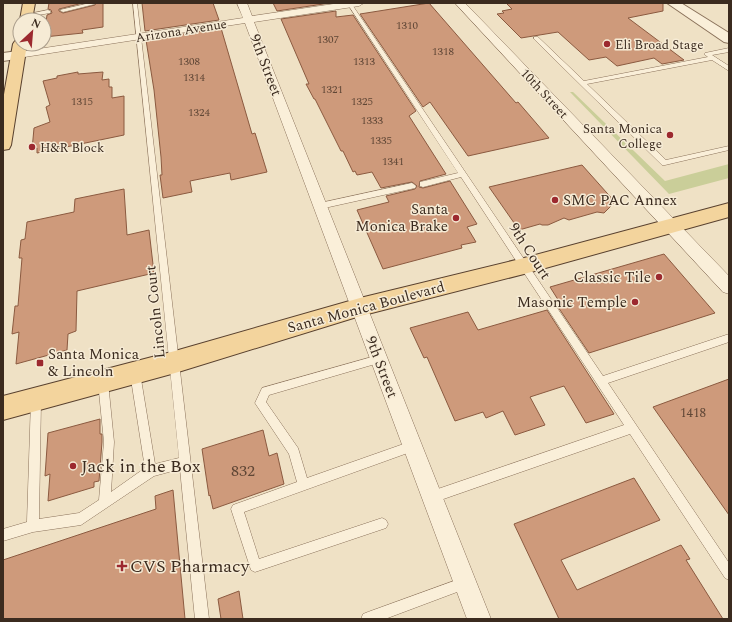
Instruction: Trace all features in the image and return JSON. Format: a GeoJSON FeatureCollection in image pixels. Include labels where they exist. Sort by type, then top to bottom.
{"type":"FeatureCollection","features":[{"type":"Feature","properties":{"kind":"main road"},"geometry":{"type":"LineString","coordinates":[[3,145],[18,52]]}},
{"type":"Feature","properties":{"kind":"main road","name":"Santa Monica Boulevard"},"geometry":{"type":"LineString","coordinates":[[3,408],[174,362],[360,307],[524,266],[729,210]]}},
{"type":"Feature","properties":{"kind":"street","name":"9th Street"},"geometry":{"type":"LineString","coordinates":[[242,3],[479,619]]}},
{"type":"Feature","properties":{"kind":"street","name":"Arizona Avenue"},"geometry":{"type":"LineString","coordinates":[[52,45],[138,36],[353,3]]}},
{"type":"Feature","properties":{"kind":"street","name":"10th Street"},"geometry":{"type":"LineString","coordinates":[[460,3],[729,287]]}},
{"type":"Feature","properties":{"kind":"street"},"geometry":{"type":"LineString","coordinates":[[673,3],[729,39]]}},
{"type":"Feature","properties":{"kind":"street","name":"Arizona Avenue"},"geometry":{"type":"LineString","coordinates":[[3,57],[13,52]]}},
{"type":"Feature","properties":{"kind":"lane","name":"Lincoln Court"},"geometry":{"type":"LineString","coordinates":[[135,3],[202,619]]}},
{"type":"Feature","properties":{"kind":"lane","name":"9th Court"},"geometry":{"type":"LineString","coordinates":[[353,3],[524,266],[729,574]]}},
{"type":"Feature","properties":{"kind":"lane"},"geometry":{"type":"LineString","coordinates":[[63,10],[92,4]]}},
{"type":"Feature","properties":{"kind":"lane"},"geometry":{"type":"LineString","coordinates":[[536,38],[665,163],[729,148]]}},
{"type":"Feature","properties":{"kind":"lane"},"geometry":{"type":"LineString","coordinates":[[729,50],[707,54],[729,69]]}},
{"type":"Feature","properties":{"kind":"lane"},"geometry":{"type":"LineString","coordinates":[[582,83],[713,58]]}},
{"type":"Feature","properties":{"kind":"lane"},"geometry":{"type":"LineString","coordinates":[[423,184],[464,174]]}},
{"type":"Feature","properties":{"kind":"lane"},"geometry":{"type":"LineString","coordinates":[[320,206],[412,186]]}},
{"type":"Feature","properties":{"kind":"lane"},"geometry":{"type":"LineString","coordinates":[[600,381],[729,338]]}},
{"type":"Feature","properties":{"kind":"lane"},"geometry":{"type":"LineString","coordinates":[[303,485],[294,452],[260,403],[266,391],[379,359]]}},
{"type":"Feature","properties":{"kind":"lane"},"geometry":{"type":"LineString","coordinates":[[135,373],[151,471]]}},
{"type":"Feature","properties":{"kind":"lane"},"geometry":{"type":"LineString","coordinates":[[103,382],[109,442],[104,503]]}},
{"type":"Feature","properties":{"kind":"lane"},"geometry":{"type":"LineString","coordinates":[[33,526],[36,400]]}},
{"type":"Feature","properties":{"kind":"lane"},"geometry":{"type":"LineString","coordinates":[[432,497],[631,428]]}},
{"type":"Feature","properties":{"kind":"lane"},"geometry":{"type":"LineString","coordinates":[[382,524],[255,566],[237,509],[412,446]]}},
{"type":"Feature","properties":{"kind":"lane"},"geometry":{"type":"LineString","coordinates":[[3,535],[33,526],[81,519],[151,471],[185,462]]}},
{"type":"Feature","properties":{"kind":"lane"},"geometry":{"type":"LineString","coordinates":[[368,619],[465,583]]}},
{"type":"Feature","properties":{"kind":"green space"},"geometry":{"type":"Polygon","coordinates":[[[570,92],[573,92],[665,181],[729,164],[729,178],[669,194],[570,92]]]}},
{"type":"Feature","properties":{"kind":"building"},"geometry":{"type":"Polygon","coordinates":[[[49,3],[83,3],[59,9],[59,11],[63,13],[95,5],[96,3],[103,3],[103,27],[82,30],[83,33],[52,36],[52,12],[48,9],[49,3]]]}},
{"type":"Feature","properties":{"kind":"building"},"geometry":{"type":"Polygon","coordinates":[[[142,3],[213,3],[219,20],[145,31],[142,3]]]}},
{"type":"Feature","properties":{"kind":"building"},"geometry":{"type":"Polygon","coordinates":[[[273,3],[330,3],[277,11],[273,3]]]}},
{"type":"Feature","properties":{"kind":"building"},"geometry":{"type":"Polygon","coordinates":[[[429,3],[516,103],[518,102],[549,138],[468,156],[430,102],[423,107],[360,14],[429,3]]]}},
{"type":"Feature","properties":{"kind":"building"},"geometry":{"type":"Polygon","coordinates":[[[506,3],[663,3],[663,11],[628,18],[684,60],[662,64],[654,58],[617,66],[606,57],[589,60],[558,32],[521,38],[497,14],[504,13],[502,11],[512,9],[506,3]]]}},
{"type":"Feature","properties":{"kind":"building"},"geometry":{"type":"Polygon","coordinates":[[[336,11],[336,17],[353,15],[416,111],[409,116],[446,174],[420,181],[419,187],[423,188],[450,181],[477,224],[467,227],[476,242],[461,245],[462,248],[383,269],[357,210],[389,202],[386,196],[415,189],[417,186],[412,182],[381,188],[372,172],[357,175],[355,171],[353,172],[306,84],[309,84],[281,19],[336,11]]]}},
{"type":"Feature","properties":{"kind":"building"},"geometry":{"type":"Polygon","coordinates":[[[221,28],[252,134],[255,133],[267,172],[231,180],[230,173],[190,181],[192,192],[163,198],[160,175],[162,175],[161,157],[154,90],[146,40],[221,28]]]}},
{"type":"Feature","properties":{"kind":"building"},"geometry":{"type":"Polygon","coordinates":[[[78,72],[78,74],[103,72],[102,80],[109,79],[109,87],[112,87],[112,98],[124,96],[124,135],[37,153],[37,148],[32,150],[34,128],[50,122],[46,107],[50,105],[43,81],[57,78],[57,76],[78,72]]]}},
{"type":"Feature","properties":{"kind":"building","name":"SMC PAC Annex"},"geometry":{"type":"Polygon","coordinates":[[[582,165],[615,202],[604,213],[597,212],[569,220],[564,218],[548,225],[540,224],[519,230],[489,187],[582,165]]]}},
{"type":"Feature","properties":{"kind":"building"},"geometry":{"type":"Polygon","coordinates":[[[124,189],[127,235],[149,230],[154,273],[77,291],[76,331],[68,334],[67,350],[16,364],[19,332],[12,334],[15,306],[18,306],[22,258],[19,258],[21,240],[25,239],[27,222],[74,212],[75,199],[124,189]]]}},
{"type":"Feature","properties":{"kind":"building"},"geometry":{"type":"Polygon","coordinates":[[[664,254],[715,313],[589,353],[558,307],[562,306],[550,287],[664,254]]]}},
{"type":"Feature","properties":{"kind":"building"},"geometry":{"type":"Polygon","coordinates":[[[547,310],[614,414],[586,423],[564,386],[530,397],[545,425],[515,435],[503,411],[486,418],[483,412],[455,421],[427,357],[424,358],[410,328],[468,312],[478,330],[547,310]]]}},
{"type":"Feature","properties":{"kind":"building"},"geometry":{"type":"Polygon","coordinates":[[[729,379],[729,515],[653,407],[729,379]]]}},
{"type":"Feature","properties":{"kind":"building","name":"Jack in the Box"},"geometry":{"type":"Polygon","coordinates":[[[100,419],[100,434],[102,434],[102,442],[99,481],[94,482],[94,487],[48,501],[50,474],[45,476],[48,433],[100,419]]]}},
{"type":"Feature","properties":{"kind":"building"},"geometry":{"type":"Polygon","coordinates":[[[263,430],[269,456],[277,453],[284,484],[213,509],[210,495],[209,496],[202,449],[263,430]]]}},
{"type":"Feature","properties":{"kind":"building"},"geometry":{"type":"Polygon","coordinates":[[[634,478],[660,520],[561,560],[577,590],[681,545],[690,559],[686,560],[723,619],[559,619],[514,524],[634,478]]]}},
{"type":"Feature","properties":{"kind":"building","name":"CVS Pharmacy"},"geometry":{"type":"Polygon","coordinates":[[[173,490],[185,619],[3,619],[3,560],[156,509],[155,496],[173,490]]]}},
{"type":"Feature","properties":{"kind":"building"},"geometry":{"type":"Polygon","coordinates":[[[239,591],[243,619],[221,619],[218,599],[239,591]]]}},
{"type":"Feature","properties":{"kind":"place","name":"Eli Broad Stage"},"geometry":{"type":"Point","coordinates":[607,44]}},
{"type":"Feature","properties":{"kind":"place","name":"Santa Monica College"},"geometry":{"type":"Point","coordinates":[670,135]}},
{"type":"Feature","properties":{"kind":"place","name":"H&R Block"},"geometry":{"type":"Point","coordinates":[32,147]}},
{"type":"Feature","properties":{"kind":"place","name":"SMC PAC Annex"},"geometry":{"type":"Point","coordinates":[555,200]}},
{"type":"Feature","properties":{"kind":"place","name":"Santa Monica Brake"},"geometry":{"type":"Point","coordinates":[456,218]}},
{"type":"Feature","properties":{"kind":"place","name":"Classic Tile"},"geometry":{"type":"Point","coordinates":[659,277]}},
{"type":"Feature","properties":{"kind":"place","name":"Masonic Temple"},"geometry":{"type":"Point","coordinates":[635,302]}},
{"type":"Feature","properties":{"kind":"place","name":"Santa Monica & Lincoln"},"geometry":{"type":"Point","coordinates":[40,363]}},
{"type":"Feature","properties":{"kind":"place","name":"Jack in the Box"},"geometry":{"type":"Point","coordinates":[73,466]}},
{"type":"Feature","properties":{"kind":"place","name":"CVS Pharmacy"},"geometry":{"type":"Point","coordinates":[122,566]}}]}
